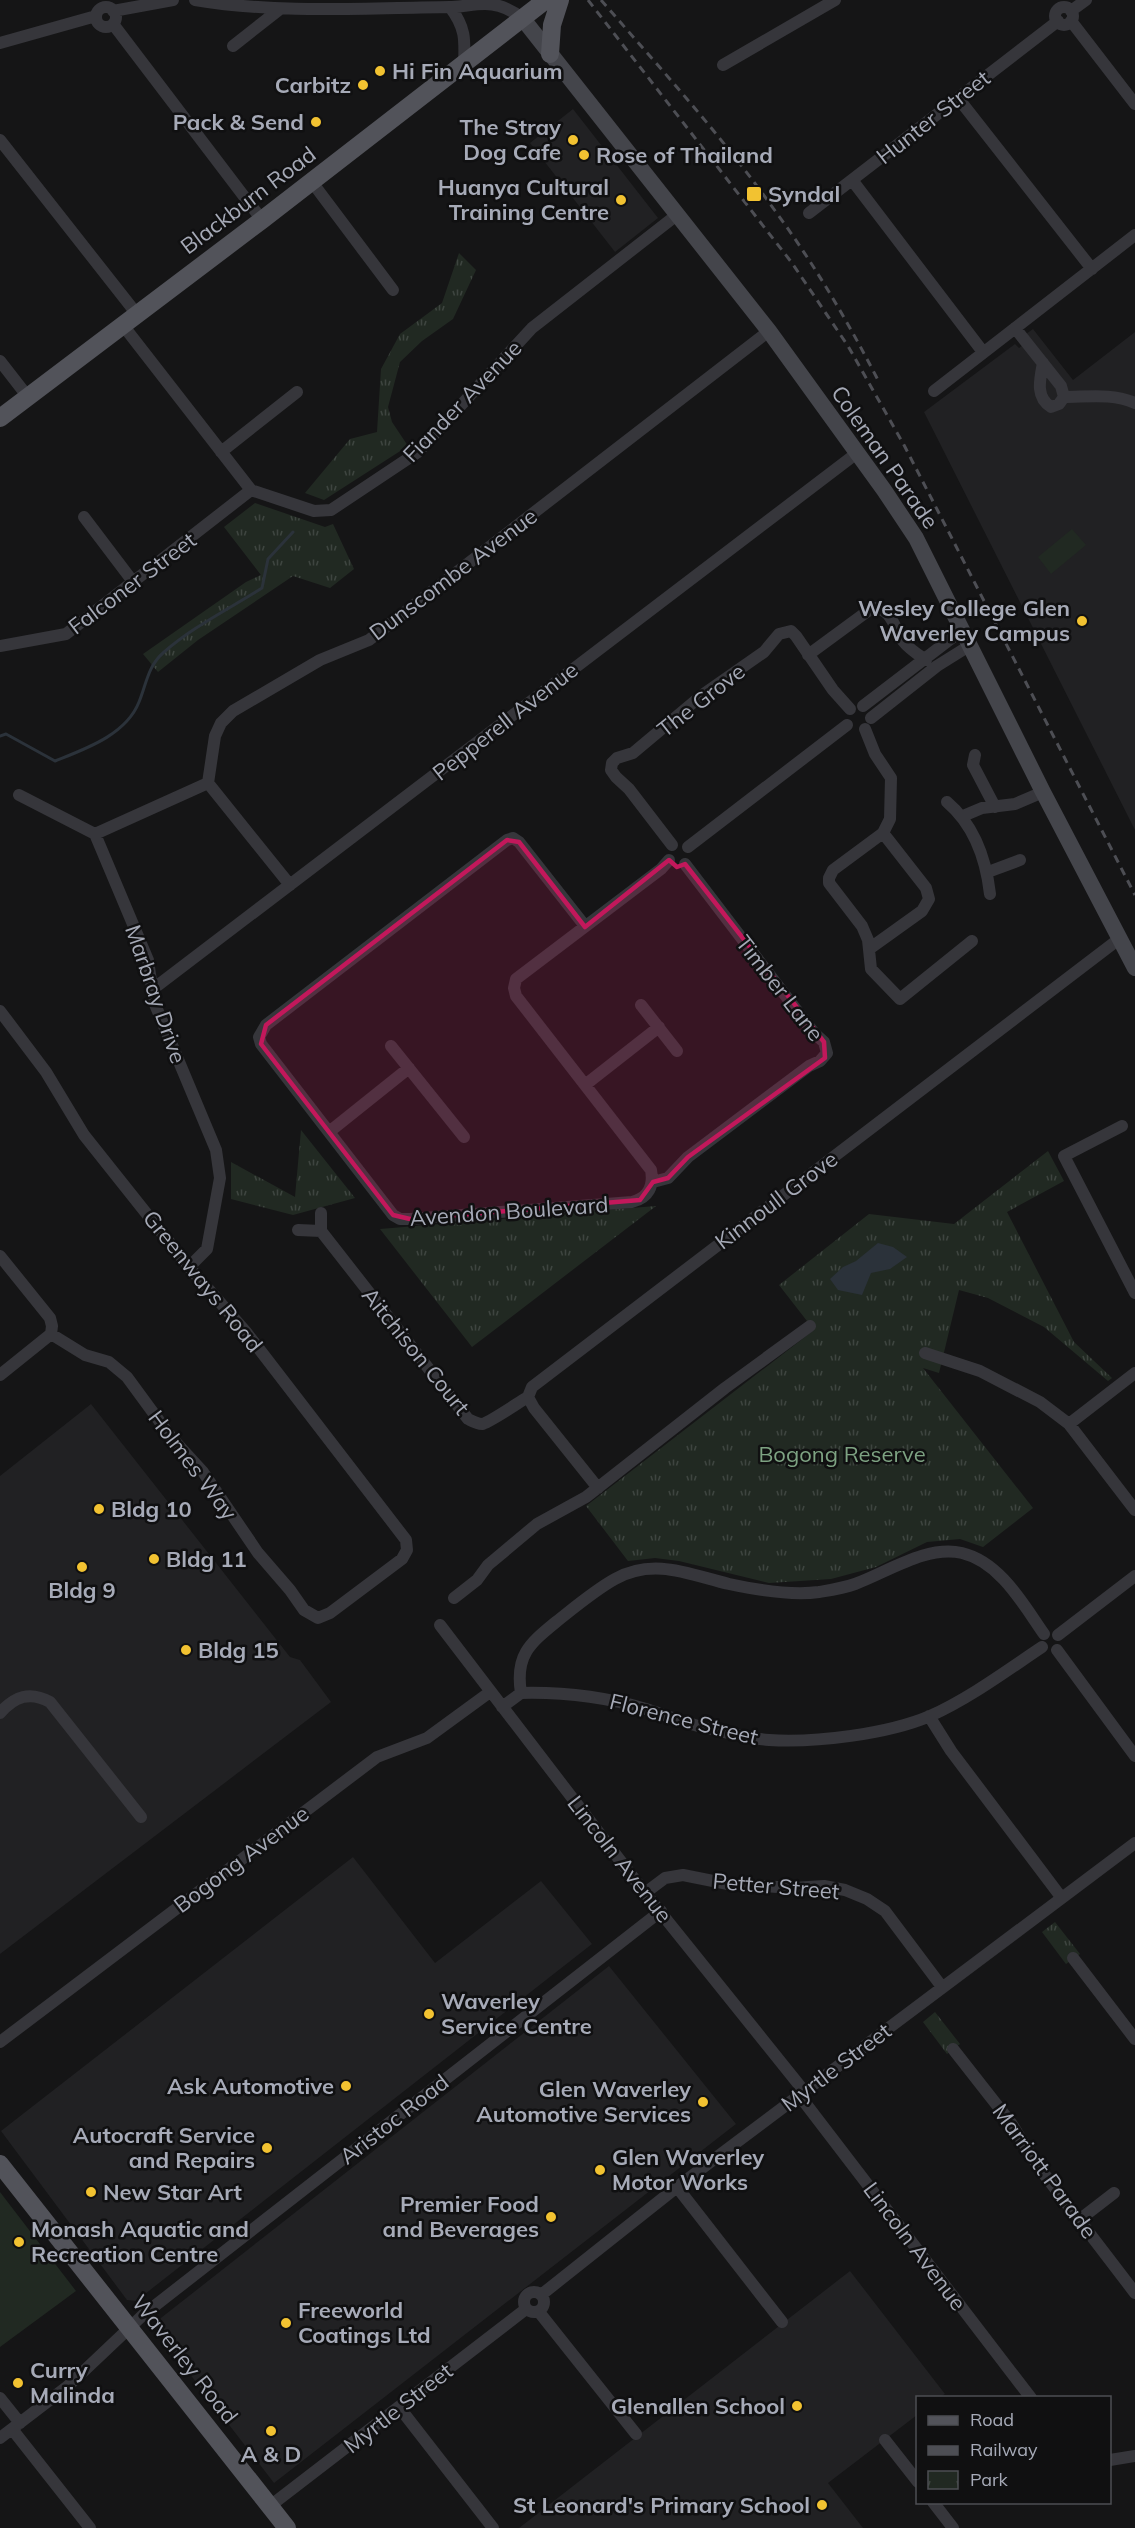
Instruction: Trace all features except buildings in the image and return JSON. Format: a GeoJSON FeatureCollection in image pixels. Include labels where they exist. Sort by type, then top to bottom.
{"type":"FeatureCollection","features":[{"type":"Feature","properties":{"kind":"main road","name":"Blackburn Road"},"geometry":{"type":"LineString","coordinates":[[0,418],[312,182],[546,0]]}},
{"type":"Feature","properties":{"kind":"main road","name":"Blackburn Road"},"geometry":{"type":"LineString","coordinates":[[524,19],[537,14],[558,0]]}},
{"type":"Feature","properties":{"kind":"main road"},"geometry":{"type":"LineString","coordinates":[[550,54],[552,25],[558,0]]}},
{"type":"Feature","properties":{"kind":"main road","name":"Waverley Road"},"geometry":{"type":"LineString","coordinates":[[0,2164],[287,2528]]}},
{"type":"Feature","properties":{"kind":"street"},"geometry":{"type":"LineString","coordinates":[[0,43],[102,14],[173,0]]}},
{"type":"Feature","properties":{"kind":"street"},"geometry":{"type":"LineString","coordinates":[[195,0],[280,9],[450,8],[486,4],[506,8],[524,19]]}},
{"type":"Feature","properties":{"kind":"street"},"geometry":{"type":"LineString","coordinates":[[723,65],[835,0]]}},
{"type":"Feature","properties":{"kind":"street"},"geometry":{"type":"LineString","coordinates":[[1086,0],[1064,10],[1135,104]]}},
{"type":"Feature","properties":{"kind":"street"},"geometry":{"type":"LineString","coordinates":[[450,8],[461,21],[465,35],[464,64]]}},
{"type":"Feature","properties":{"kind":"street"},"geometry":{"type":"LineString","coordinates":[[233,46],[280,9]]}},
{"type":"Feature","properties":{"kind":"street","name":"Hunter Street"},"geometry":{"type":"LineString","coordinates":[[808,213],[1058,21],[1056,15],[1064,10]]}},
{"type":"Feature","properties":{"kind":"street"},"geometry":{"type":"LineString","coordinates":[[102,14],[262,220]]}},
{"type":"Feature","properties":{"kind":"street","name":"Coleman Parade"},"geometry":{"type":"LineString","coordinates":[[524,19],[769,331],[916,538],[1043,792],[1135,968]]}},
{"type":"Feature","properties":{"kind":"street"},"geometry":{"type":"LineString","coordinates":[[958,98],[1092,269]]}},
{"type":"Feature","properties":{"kind":"street"},"geometry":{"type":"LineString","coordinates":[[0,140],[129,319],[221,452],[251,490]]}},
{"type":"Feature","properties":{"kind":"street"},"geometry":{"type":"LineString","coordinates":[[852,180],[983,352]]}},
{"type":"Feature","properties":{"kind":"street"},"geometry":{"type":"LineString","coordinates":[[312,182],[393,290]]}},
{"type":"Feature","properties":{"kind":"street","name":"Fiander Avenue"},"geometry":{"type":"LineString","coordinates":[[251,490],[314,511],[331,510],[404,463],[418,452],[546,315],[678,214]]}},
{"type":"Feature","properties":{"kind":"street"},"geometry":{"type":"LineString","coordinates":[[933,391],[1135,235]]}},
{"type":"Feature","properties":{"kind":"street"},"geometry":{"type":"LineString","coordinates":[[1015,328],[1060,386],[1064,397]]}},
{"type":"Feature","properties":{"kind":"street","name":"Dunscombe Avenue"},"geometry":{"type":"LineString","coordinates":[[208,783],[215,736],[220,723],[233,711],[320,660],[369,640],[769,331]]}},
{"type":"Feature","properties":{"kind":"street"},"geometry":{"type":"LineString","coordinates":[[0,361],[28,397]]}},
{"type":"Feature","properties":{"kind":"street"},"geometry":{"type":"LineString","coordinates":[[1043,363],[1039,383],[1044,403],[1051,406],[1059,404],[1064,397]]}},
{"type":"Feature","properties":{"kind":"street"},"geometry":{"type":"LineString","coordinates":[[221,452],[297,392]]}},
{"type":"Feature","properties":{"kind":"street"},"geometry":{"type":"LineString","coordinates":[[1064,397],[1096,395],[1121,398],[1135,403]]}},
{"type":"Feature","properties":{"kind":"street","name":"Pepperell Avenue"},"geometry":{"type":"LineString","coordinates":[[153,989],[857,453]]}},
{"type":"Feature","properties":{"kind":"street","name":"Falconer Street"},"geometry":{"type":"LineString","coordinates":[[0,646],[66,634],[251,490]]}},
{"type":"Feature","properties":{"kind":"street"},"geometry":{"type":"LineString","coordinates":[[84,517],[134,583]]}},
{"type":"Feature","properties":{"kind":"street"},"geometry":{"type":"LineString","coordinates":[[808,655],[872,608],[879,607],[894,623],[903,641],[926,660]]}},
{"type":"Feature","properties":{"kind":"street","name":"The Grove"},"geometry":{"type":"LineString","coordinates":[[672,845],[629,789],[616,777],[611,770],[612,763],[617,758],[633,753],[701,696],[764,652],[779,634],[791,631],[850,709]]}},
{"type":"Feature","properties":{"kind":"street"},"geometry":{"type":"LineString","coordinates":[[962,631],[863,706],[850,709],[846,716],[847,725],[856,731],[868,724],[937,666],[969,646]]}},
{"type":"Feature","properties":{"kind":"street"},"geometry":{"type":"LineString","coordinates":[[863,706],[869,712],[868,724],[875,754],[891,778],[890,819],[883,833],[833,870],[829,878],[830,884],[862,926],[868,940],[871,969],[900,999],[972,941]]}},
{"type":"Feature","properties":{"kind":"street"},"geometry":{"type":"LineString","coordinates":[[688,847],[847,725]]}},
{"type":"Feature","properties":{"kind":"street"},"geometry":{"type":"LineString","coordinates":[[975,755],[974,765],[995,807]]}},
{"type":"Feature","properties":{"kind":"street"},"geometry":{"type":"LineString","coordinates":[[19,795],[95,834],[208,783],[290,885]]}},
{"type":"Feature","properties":{"kind":"street"},"geometry":{"type":"LineString","coordinates":[[963,816],[982,808],[1015,804],[1043,792]]}},
{"type":"Feature","properties":{"kind":"street"},"geometry":{"type":"LineString","coordinates":[[947,802],[963,816],[981,851],[988,872],[990,894]]}},
{"type":"Feature","properties":{"kind":"street"},"geometry":{"type":"LineString","coordinates":[[869,950],[922,911],[929,899],[926,888],[883,833]]}},
{"type":"Feature","properties":{"kind":"street","name":"Marbray Drive"},"geometry":{"type":"LineString","coordinates":[[95,834],[148,960],[154,1002],[216,1150],[220,1171],[207,1249],[189,1267]]}},
{"type":"Feature","properties":{"kind":"street","name":"Avendon Boulevard"},"geometry":{"type":"LineString","coordinates":[[585,927],[519,842],[513,838],[507,840],[266,1025],[259,1037],[261,1044],[393,1215],[400,1219],[632,1202],[646,1195],[653,1182]]}},
{"type":"Feature","properties":{"kind":"street"},"geometry":{"type":"LineString","coordinates":[[679,842],[688,847],[690,855],[685,864],[678,866],[669,860],[667,852],[672,845],[679,842]]}},
{"type":"Feature","properties":{"kind":"street"},"geometry":{"type":"LineString","coordinates":[[653,1182],[651,1170],[516,996],[514,988],[516,979],[661,869],[669,860]]}},
{"type":"Feature","properties":{"kind":"street"},"geometry":{"type":"LineString","coordinates":[[988,872],[1020,860]]}},
{"type":"Feature","properties":{"kind":"street","name":"Timber Lane"},"geometry":{"type":"LineString","coordinates":[[653,1182],[668,1178],[688,1157],[809,1066],[820,1062],[827,1053],[824,1042],[814,1033],[685,864]]}},
{"type":"Feature","properties":{"kind":"street","name":"Kinnoull Grove"},"geometry":{"type":"LineString","coordinates":[[528,1396],[532,1387],[551,1372],[1119,939]]}},
{"type":"Feature","properties":{"kind":"street"},"geometry":{"type":"LineString","coordinates":[[641,1005],[677,1051]]}},
{"type":"Feature","properties":{"kind":"street","name":"Greenways Road"},"geometry":{"type":"LineString","coordinates":[[0,1011],[46,1072],[84,1135],[189,1267],[246,1332],[406,1540],[407,1550],[402,1558],[330,1613],[318,1618]]}},
{"type":"Feature","properties":{"kind":"street"},"geometry":{"type":"LineString","coordinates":[[585,1085],[659,1027]]}},
{"type":"Feature","properties":{"kind":"street"},"geometry":{"type":"LineString","coordinates":[[391,1046],[464,1137]]}},
{"type":"Feature","properties":{"kind":"street"},"geometry":{"type":"LineString","coordinates":[[329,1132],[408,1068]]}},
{"type":"Feature","properties":{"kind":"street"},"geometry":{"type":"LineString","coordinates":[[1122,1126],[1064,1156],[1135,1293]]}},
{"type":"Feature","properties":{"kind":"street"},"geometry":{"type":"LineString","coordinates":[[298,1230],[321,1230],[321,1213]]}},
{"type":"Feature","properties":{"kind":"street","name":"Aitchison Court"},"geometry":{"type":"LineString","coordinates":[[321,1230],[468,1419],[479,1424],[489,1422],[528,1396]]}},
{"type":"Feature","properties":{"kind":"street"},"geometry":{"type":"LineString","coordinates":[[0,1256],[50,1318],[52,1326],[51,1334],[0,1375]]}},
{"type":"Feature","properties":{"kind":"street"},"geometry":{"type":"LineString","coordinates":[[454,1598],[477,1580],[488,1565],[537,1524],[561,1509],[574,1505],[598,1488],[725,1388],[810,1326]]}},
{"type":"Feature","properties":{"kind":"street","name":"Holmes Way"},"geometry":{"type":"LineString","coordinates":[[51,1334],[77,1350],[109,1362],[126,1377],[171,1437],[203,1472],[258,1553],[304,1610],[318,1618]]}},
{"type":"Feature","properties":{"kind":"street"},"geometry":{"type":"LineString","coordinates":[[926,1353],[980,1371],[1010,1385],[1040,1402],[1070,1424],[1135,1510]]}},
{"type":"Feature","properties":{"kind":"street"},"geometry":{"type":"LineString","coordinates":[[1070,1424],[1135,1373]]}},
{"type":"Feature","properties":{"kind":"street"},"geometry":{"type":"LineString","coordinates":[[528,1396],[534,1407],[598,1488]]}},
{"type":"Feature","properties":{"kind":"street"},"geometry":{"type":"LineString","coordinates":[[502,1707],[521,1693],[517,1673],[527,1648],[540,1635],[616,1578],[643,1570],[673,1568],[729,1584],[767,1590],[817,1592],[852,1585],[929,1553],[960,1553],[979,1559],[996,1569],[1044,1634]]}},
{"type":"Feature","properties":{"kind":"street"},"geometry":{"type":"LineString","coordinates":[[1058,1635],[1135,1576]]}},
{"type":"Feature","properties":{"kind":"street","name":"Lincoln Avenue"},"geometry":{"type":"LineString","coordinates":[[440,1625],[645,1893],[802,2093],[1030,2396]]}},
{"type":"Feature","properties":{"kind":"street"},"geometry":{"type":"LineString","coordinates":[[1052,1632],[1058,1635],[1061,1641],[1057,1650],[1050,1652],[1042,1647],[1041,1640],[1044,1634],[1052,1632]]}},
{"type":"Feature","properties":{"kind":"street","name":"Florence Street"},"geometry":{"type":"LineString","coordinates":[[521,1693],[592,1696],[727,1733],[770,1740],[836,1737],[878,1731],[929,1716],[985,1686],[1042,1647]]}},
{"type":"Feature","properties":{"kind":"street"},"geometry":{"type":"LineString","coordinates":[[1057,1650],[1135,1756]]}},
{"type":"Feature","properties":{"kind":"street","name":"Bogong Avenue"},"geometry":{"type":"LineString","coordinates":[[0,2042],[377,1757],[427,1738],[490,1692]]}},
{"type":"Feature","properties":{"kind":"street"},"geometry":{"type":"LineString","coordinates":[[0,1713],[12,1701],[25,1695],[38,1696],[50,1702],[141,1817]]}},
{"type":"Feature","properties":{"kind":"street"},"geometry":{"type":"LineString","coordinates":[[929,1716],[951,1751],[1061,1897]]}},
{"type":"Feature","properties":{"kind":"street","name":"Myrtle Street"},"geometry":{"type":"LineString","coordinates":[[541,2295],[677,2187],[1135,1843]]}},
{"type":"Feature","properties":{"kind":"street","name":"Petter Street"},"geometry":{"type":"LineString","coordinates":[[645,1893],[665,1878],[683,1875],[728,1884],[793,1888],[824,1886],[845,1890],[867,1899],[885,1911],[942,1987]]}},
{"type":"Feature","properties":{"kind":"street","name":"Aristoc Road"},"geometry":{"type":"LineString","coordinates":[[0,2438],[68,2386],[129,2327],[661,1911]]}},
{"type":"Feature","properties":{"kind":"street"},"geometry":{"type":"LineString","coordinates":[[1073,1958],[1135,2039]]}},
{"type":"Feature","properties":{"kind":"street","name":"Marriott Parade"},"geometry":{"type":"LineString","coordinates":[[953,2049],[1011,2123],[1038,2166],[1135,2293]]}},
{"type":"Feature","properties":{"kind":"street"},"geometry":{"type":"LineString","coordinates":[[677,2187],[782,2322]]}},
{"type":"Feature","properties":{"kind":"street"},"geometry":{"type":"LineString","coordinates":[[1079,2220],[1114,2193]]}},
{"type":"Feature","properties":{"kind":"street"},"geometry":{"type":"LineString","coordinates":[[532,2310],[544,2305],[541,2295],[533,2292],[527,2295],[523,2302],[636,2434]]}},
{"type":"Feature","properties":{"kind":"street","name":"Myrtle Street"},"geometry":{"type":"LineString","coordinates":[[270,2506],[399,2407],[532,2310]]}},
{"type":"Feature","properties":{"kind":"street"},"geometry":{"type":"LineString","coordinates":[[0,2398],[16,2426],[90,2528]]}},
{"type":"Feature","properties":{"kind":"street"},"geometry":{"type":"LineString","coordinates":[[399,2407],[493,2528]]}},
{"type":"Feature","properties":{"kind":"street"},"geometry":{"type":"LineString","coordinates":[[885,2440],[916,2479]]}},
{"type":"Feature","properties":{"kind":"street"},"geometry":{"type":"LineString","coordinates":[[1111,2460],[1135,2456]]}},
{"type":"Feature","properties":{"kind":"street"},"geometry":{"type":"LineString","coordinates":[[935,2504],[953,2528]]}},
{"type":"Feature","properties":{"kind":"highlighted area"},"geometry":{"type":"Polygon","coordinates":[[[507,840],[519,842],[585,927],[669,860],[677,867],[685,864],[824,1042],[825,1058],[688,1157],[668,1178],[653,1182],[640,1200],[410,1219],[393,1215],[261,1044],[266,1025],[507,840]]]}},
{"type":"Feature","properties":{"kind":"shaded area"},"geometry":{"type":"Polygon","coordinates":[[[573,109],[658,218],[615,252],[530,143],[573,109]]]}},
{"type":"Feature","properties":{"kind":"shaded area","name":"Wesley College Glen Waverley Campus"},"geometry":{"type":"Polygon","coordinates":[[[1033,329],[1073,380],[1135,332],[1135,830],[924,412],[1015,344],[1019,348],[1026,343],[1026,334],[1033,329]]]}},
{"type":"Feature","properties":{"kind":"shaded area"},"geometry":{"type":"Polygon","coordinates":[[[878,1243],[893,1247],[907,1257],[890,1269],[871,1273],[862,1295],[838,1290],[830,1279],[878,1243]]]}},
{"type":"Feature","properties":{"kind":"shaded area"},"geometry":{"type":"Polygon","coordinates":[[[91,1404],[290,1657],[300,1660],[331,1702],[0,1954],[0,1476],[91,1404]]]}},
{"type":"Feature","properties":{"kind":"shaded area"},"geometry":{"type":"Polygon","coordinates":[[[353,1857],[435,1963],[541,1881],[592,1944],[136,2301],[127,2300],[1,2131],[353,1857]]]}},
{"type":"Feature","properties":{"kind":"shaded area"},"geometry":{"type":"Polygon","coordinates":[[[609,1966],[736,2124],[274,2483],[152,2325],[609,1966]]]}},
{"type":"Feature","properties":{"kind":"shaded area","name":"Glenallen School"},"geometry":{"type":"Polygon","coordinates":[[[850,2271],[945,2394],[916,2396],[916,2416],[828,2483],[863,2528],[519,2528],[850,2271]]]}},
{"type":"Feature","properties":{"kind":"green space"},"geometry":{"type":"Polygon","coordinates":[[[459,253],[476,270],[453,319],[422,341],[400,362],[388,407],[392,422],[408,446],[324,500],[305,493],[350,439],[377,432],[381,369],[400,334],[442,303],[459,253]]]}},
{"type":"Feature","properties":{"kind":"green space"},"geometry":{"type":"Polygon","coordinates":[[[255,503],[325,527],[333,524],[354,569],[330,588],[293,576],[198,640],[158,672],[143,654],[246,582],[261,575],[224,527],[255,503]]]}},
{"type":"Feature","properties":{"kind":"green space"},"geometry":{"type":"Polygon","coordinates":[[[1072,529],[1086,545],[1051,574],[1038,557],[1072,529]]]}},
{"type":"Feature","properties":{"kind":"green space"},"geometry":{"type":"Polygon","coordinates":[[[301,1130],[355,1198],[293,1215],[231,1199],[231,1162],[295,1197],[301,1130]]]}},
{"type":"Feature","properties":{"kind":"green space","name":"Bogong Reserve"},"geometry":{"type":"Polygon","coordinates":[[[1048,1151],[1064,1181],[1007,1212],[1074,1342],[1112,1378],[1108,1381],[1044,1327],[988,1298],[959,1290],[939,1373],[923,1368],[1033,1508],[983,1547],[960,1539],[927,1542],[876,1567],[831,1579],[769,1583],[679,1561],[655,1558],[628,1561],[586,1506],[814,1330],[779,1285],[869,1214],[954,1224],[1048,1151]]]}},
{"type":"Feature","properties":{"kind":"green space"},"geometry":{"type":"Polygon","coordinates":[[[656,1206],[472,1347],[380,1229],[656,1206]]]}},
{"type":"Feature","properties":{"kind":"green space"},"geometry":{"type":"Polygon","coordinates":[[[1055,1922],[1080,1954],[1066,1964],[1042,1932],[1055,1922]]]}},
{"type":"Feature","properties":{"kind":"green space"},"geometry":{"type":"Polygon","coordinates":[[[935,2012],[960,2044],[947,2054],[923,2022],[935,2012]]]}},
{"type":"Feature","properties":{"kind":"green space","name":"Monash Aquatic and Recreation Centre"},"geometry":{"type":"Polygon","coordinates":[[[0,2192],[76,2291],[0,2347],[0,2192]]]}},
{"type":"Feature","properties":{"kind":"waterway"},"geometry":{"type":"LineString","coordinates":[[0,736],[6,734],[55,761],[91,746],[115,732],[133,714],[158,658],[186,635],[262,588],[268,559],[293,532]]}},
{"type":"Feature","properties":{"kind":"railway"},"geometry":{"type":"LineString","coordinates":[[588,0],[792,263],[848,346],[904,445],[1135,895]]}},
{"type":"Feature","properties":{"kind":"railway"},"geometry":{"type":"LineString","coordinates":[[601,0],[668,76],[773,208],[829,292],[878,380]]}},
{"type":"Feature","properties":{"kind":"place","name":"Hi Fin Aquarium"},"geometry":{"type":"Point","coordinates":[380,71]}},
{"type":"Feature","properties":{"kind":"place","name":"Carbitz"},"geometry":{"type":"Point","coordinates":[363,85]}},
{"type":"Feature","properties":{"kind":"place","name":"Pack & Send"},"geometry":{"type":"Point","coordinates":[316,122]}},
{"type":"Feature","properties":{"kind":"place","name":"The Stray Dog Cafe"},"geometry":{"type":"Point","coordinates":[573,140]}},
{"type":"Feature","properties":{"kind":"place","name":"Rose of Thailand"},"geometry":{"type":"Point","coordinates":[584,155]}},
{"type":"Feature","properties":{"kind":"place","name":"Syndal"},"geometry":{"type":"Point","coordinates":[754,194]}},
{"type":"Feature","properties":{"kind":"place","name":"Huanya Cultural Training Centre"},"geometry":{"type":"Point","coordinates":[621,200]}},
{"type":"Feature","properties":{"kind":"place","name":"Wesley College Glen Waverley Campus"},"geometry":{"type":"Point","coordinates":[1082,621]}},
{"type":"Feature","properties":{"kind":"place","name":"Bldg 10"},"geometry":{"type":"Point","coordinates":[99,1509]}},
{"type":"Feature","properties":{"kind":"place","name":"Bldg 11"},"geometry":{"type":"Point","coordinates":[154,1559]}},
{"type":"Feature","properties":{"kind":"place","name":"Bldg 9"},"geometry":{"type":"Point","coordinates":[82,1567]}},
{"type":"Feature","properties":{"kind":"place","name":"Bldg 15"},"geometry":{"type":"Point","coordinates":[186,1650]}},
{"type":"Feature","properties":{"kind":"place","name":"Waverley Service Centre"},"geometry":{"type":"Point","coordinates":[429,2014]}},
{"type":"Feature","properties":{"kind":"place","name":"Ask Automotive"},"geometry":{"type":"Point","coordinates":[346,2086]}},
{"type":"Feature","properties":{"kind":"place","name":"Glen Waverley Automotive Services"},"geometry":{"type":"Point","coordinates":[703,2102]}},
{"type":"Feature","properties":{"kind":"place","name":"Autocraft Service and Repairs"},"geometry":{"type":"Point","coordinates":[267,2148]}},
{"type":"Feature","properties":{"kind":"place","name":"Glen Waverley Motor Works"},"geometry":{"type":"Point","coordinates":[600,2170]}},
{"type":"Feature","properties":{"kind":"place","name":"New Star Art"},"geometry":{"type":"Point","coordinates":[91,2192]}},
{"type":"Feature","properties":{"kind":"place","name":"Premier Food and Beverages"},"geometry":{"type":"Point","coordinates":[551,2217]}},
{"type":"Feature","properties":{"kind":"place","name":"Monash Aquatic and Recreation Centre"},"geometry":{"type":"Point","coordinates":[19,2242]}},
{"type":"Feature","properties":{"kind":"place","name":"Freeworld Coatings Ltd"},"geometry":{"type":"Point","coordinates":[286,2323]}},
{"type":"Feature","properties":{"kind":"place","name":"Curry Malinda"},"geometry":{"type":"Point","coordinates":[18,2383]}},
{"type":"Feature","properties":{"kind":"place","name":"Glenallen School"},"geometry":{"type":"Point","coordinates":[797,2406]}},
{"type":"Feature","properties":{"kind":"place","name":"A & D"},"geometry":{"type":"Point","coordinates":[271,2431]}},
{"type":"Feature","properties":{"kind":"place","name":"St Leonard's Primary School"},"geometry":{"type":"Point","coordinates":[822,2505]}}]}
